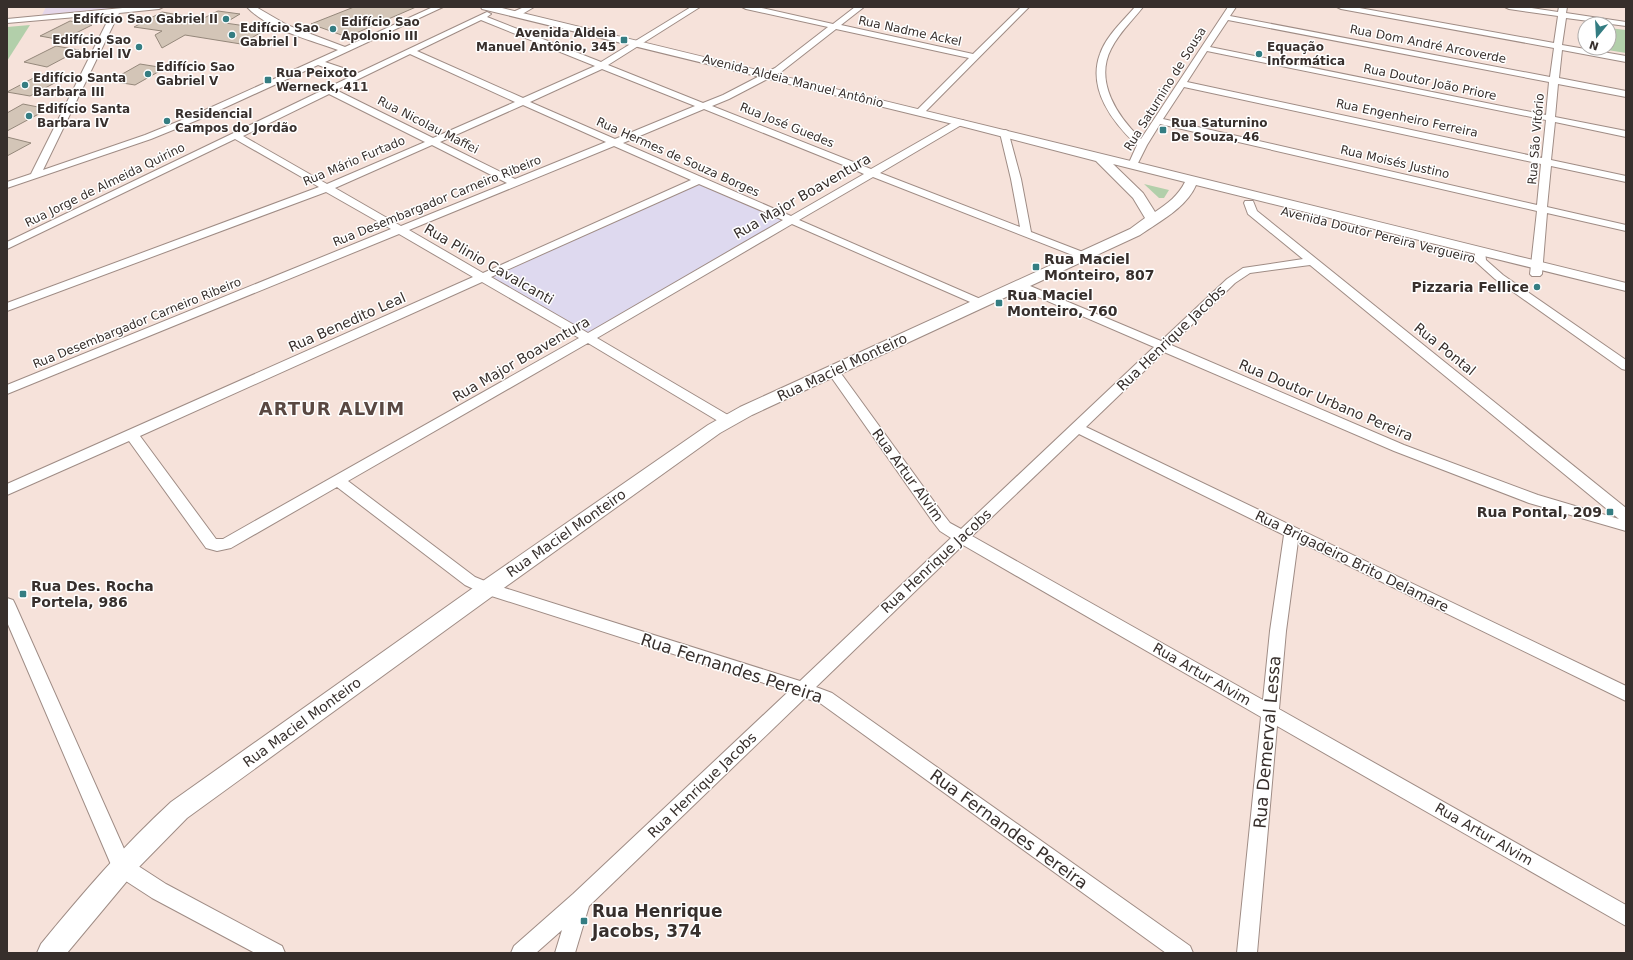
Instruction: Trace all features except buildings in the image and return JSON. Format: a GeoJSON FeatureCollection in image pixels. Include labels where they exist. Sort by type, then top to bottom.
{"type":"FeatureCollection","features":[{"type":"Feature","properties":{"kind":"street"},"geometry":{"type":"LineString","coordinates":[[7,22],[159,7]]}},
{"type":"Feature","properties":{"kind":"street"},"geometry":{"type":"LineString","coordinates":[[251,7],[261,15],[284,28],[344,49]]}},
{"type":"Feature","properties":{"kind":"street"},"geometry":{"type":"LineString","coordinates":[[7,185],[148,137],[197,117],[439,7]]}},
{"type":"Feature","properties":{"kind":"street"},"geometry":{"type":"LineString","coordinates":[[516,14],[530,7]]}},
{"type":"Feature","properties":{"kind":"street","name":"Rua Mário Furtado"},"geometry":{"type":"LineString","coordinates":[[7,307],[326,188],[432,142],[603,66],[696,7]]}},
{"type":"Feature","properties":{"kind":"street","name":"Rua Nadme Ackel"},"geometry":{"type":"LineString","coordinates":[[746,7],[976,57]]}},
{"type":"Feature","properties":{"kind":"street","name":"Rua Desembargador Carneiro Ribeiro"},"geometry":{"type":"LineString","coordinates":[[7,390],[704,106],[769,75],[860,7]]}},
{"type":"Feature","properties":{"kind":"street"},"geometry":{"type":"LineString","coordinates":[[920,112],[1025,7]]}},
{"type":"Feature","properties":{"kind":"street"},"geometry":{"type":"LineString","coordinates":[[1138,7],[1105,52],[1101,74],[1102,86],[1121,125],[1142,145]]}},
{"type":"Feature","properties":{"kind":"street","name":"Rua Saturnino de Sousa"},"geometry":{"type":"LineString","coordinates":[[1131,169],[1142,145],[1232,7]]}},
{"type":"Feature","properties":{"kind":"street"},"geometry":{"type":"LineString","coordinates":[[1341,7],[1558,48],[1626,59]]}},
{"type":"Feature","properties":{"kind":"street"},"geometry":{"type":"LineString","coordinates":[[1509,7],[1562,11],[1626,24]]}},
{"type":"Feature","properties":{"kind":"street","name":"Avenida Aldeia Manuel Antônio"},"geometry":{"type":"LineString","coordinates":[[491,8],[1005,133],[1131,169]]}},
{"type":"Feature","properties":{"kind":"street","name":"Rua Jorge de Almeida Quirino"},"geometry":{"type":"LineString","coordinates":[[7,246],[480,17],[491,8]]}},
{"type":"Feature","properties":{"kind":"street"},"geometry":{"type":"LineString","coordinates":[[35,175],[116,11]]}},
{"type":"Feature","properties":{"kind":"street","name":"Rua São Vitório"},"geometry":{"type":"LineString","coordinates":[[1537,270],[1554,80],[1562,11]]}},
{"type":"Feature","properties":{"kind":"street","name":"Rua José Guedes"},"geometry":{"type":"LineString","coordinates":[[480,17],[1084,256]]}},
{"type":"Feature","properties":{"kind":"street","name":"Rua Dom André Arcoverde"},"geometry":{"type":"LineString","coordinates":[[1225,17],[1626,94]]}},
{"type":"Feature","properties":{"kind":"street","name":"Rua Doutor João Priore"},"geometry":{"type":"LineString","coordinates":[[1205,48],[1626,134]]}},
{"type":"Feature","properties":{"kind":"street","name":"Rua Hermes de Souza Borges"},"geometry":{"type":"LineString","coordinates":[[409,51],[981,303]]}},
{"type":"Feature","properties":{"kind":"street"},"geometry":{"type":"LineString","coordinates":[[317,62],[357,76]]}},
{"type":"Feature","properties":{"kind":"street","name":"Rua Engenheiro Ferreira"},"geometry":{"type":"LineString","coordinates":[[1183,84],[1626,179]]}},
{"type":"Feature","properties":{"kind":"street","name":"Rua Nicolau Maffei"},"geometry":{"type":"LineString","coordinates":[[329,90],[515,183]]}},
{"type":"Feature","properties":{"kind":"street","name":"Rua Moisés Justino"},"geometry":{"type":"LineString","coordinates":[[1158,121],[1626,228]]}},
{"type":"Feature","properties":{"kind":"street","name":"Rua Major Boaventura"},"geometry":{"type":"LineString","coordinates":[[132,435],[211,544],[226,544],[588,338],[960,122]]}},
{"type":"Feature","properties":{"kind":"street"},"geometry":{"type":"LineString","coordinates":[[1005,133],[1016,179],[1026,233]]}},
{"type":"Feature","properties":{"kind":"street","name":"Rua Plinio Cavalcanti"},"geometry":{"type":"LineString","coordinates":[[235,135],[588,338],[728,421]]}},
{"type":"Feature","properties":{"kind":"street"},"geometry":{"type":"LineString","coordinates":[[1103,161],[1135,194],[1153,220]]}},
{"type":"Feature","properties":{"kind":"street"},"geometry":{"type":"LineString","coordinates":[[1131,169],[1135,194]]}},
{"type":"Feature","properties":{"kind":"street","name":"Avenida Doutor Pereira Vergueiro"},"geometry":{"type":"LineString","coordinates":[[1131,169],[1537,270],[1626,297]]}},
{"type":"Feature","properties":{"kind":"street","name":"Rua Benedito Leal"},"geometry":{"type":"LineString","coordinates":[[7,490],[699,180]]}},
{"type":"Feature","properties":{"kind":"street","name":"Avenida Doutor Pereira Vergueiro"},"geometry":{"type":"LineString","coordinates":[[1190,184],[1249,203],[1481,256]]}},
{"type":"Feature","properties":{"kind":"street","name":"Rua Maciel Monteiro"},"geometry":{"type":"LineString","coordinates":[[50,953],[122,867],[150,836],[179,810],[487,589],[714,429],[746,411],[1140,230],[1179,201],[1186,194],[1190,184]]}},
{"type":"Feature","properties":{"kind":"street"},"geometry":{"type":"LineString","coordinates":[[1135,194],[1163,203],[1179,201]]}},
{"type":"Feature","properties":{"kind":"street","name":"Rua Pontal"},"geometry":{"type":"LineString","coordinates":[[1249,203],[1252,212],[1626,516]]}},
{"type":"Feature","properties":{"kind":"street"},"geometry":{"type":"LineString","coordinates":[[1481,256],[1499,277],[1626,366]]}},
{"type":"Feature","properties":{"kind":"street","name":"Rua Henrique Jacobs"},"geometry":{"type":"LineString","coordinates":[[521,953],[580,901],[1162,347],[1243,272],[1312,261]]}},
{"type":"Feature","properties":{"kind":"street","name":"Avenida Doutor Pereira Vergueiro"},"geometry":{"type":"LineString","coordinates":[[1537,270],[1626,287]]}},
{"type":"Feature","properties":{"kind":"street","name":"Rua Doutor Urbano Pereira"},"geometry":{"type":"LineString","coordinates":[[1020,285],[1398,448],[1468,476],[1534,499],[1626,526]]}},
{"type":"Feature","properties":{"kind":"street","name":"Rua Artur Alvim"},"geometry":{"type":"LineString","coordinates":[[833,371],[938,518],[946,526],[962,537],[1626,916]]}},
{"type":"Feature","properties":{"kind":"street","name":"Rua Brigadeiro Brito Delamare"},"geometry":{"type":"LineString","coordinates":[[1078,428],[1626,694]]}},
{"type":"Feature","properties":{"kind":"street","name":"Rua Fernandes Pereira"},"geometry":{"type":"LineString","coordinates":[[338,481],[470,581],[487,589],[803,688],[826,698],[1183,953]]}},
{"type":"Feature","properties":{"kind":"street","name":"Rua Demerval Lessa"},"geometry":{"type":"LineString","coordinates":[[1247,953],[1278,631],[1292,531]]}},
{"type":"Feature","properties":{"kind":"street"},"geometry":{"type":"LineString","coordinates":[[7,604],[122,867],[159,891],[269,952]]}},
{"type":"Feature","properties":{"kind":"street"},"geometry":{"type":"LineString","coordinates":[[565,953],[580,901]]}},
{"type":"Feature","properties":{"kind":"shaded area"},"geometry":{"type":"Polygon","coordinates":[[[46,7],[126,7],[42,15],[46,7]]]}},
{"type":"Feature","properties":{"kind":"shaded area"},"geometry":{"type":"Polygon","coordinates":[[[699,180],[790,220],[588,338],[483,278],[699,180]]]}},
{"type":"Feature","properties":{"kind":"green space"},"geometry":{"type":"Polygon","coordinates":[[[30,25],[7,61],[7,27],[30,25]]]}},
{"type":"Feature","properties":{"kind":"green space"},"geometry":{"type":"Polygon","coordinates":[[[1617,29],[1626,30],[1626,53],[1617,52],[1617,29]]]}},
{"type":"Feature","properties":{"kind":"green space"},"geometry":{"type":"Polygon","coordinates":[[[1144,184],[1169,190],[1164,198],[1159,198],[1144,184]]]}},
{"type":"Feature","properties":{"kind":"place","name":"Edifício Sao Gabriel II"},"geometry":{"type":"Point","coordinates":[226,19]}},
{"type":"Feature","properties":{"kind":"place","name":"Edifício Sao Apolonio III"},"geometry":{"type":"Point","coordinates":[333,29]}},
{"type":"Feature","properties":{"kind":"place","name":"Edifício Sao Gabriel I"},"geometry":{"type":"Point","coordinates":[232,35]}},
{"type":"Feature","properties":{"kind":"place","name":"Avenida Aldeia Manuel Antônio, 345"},"geometry":{"type":"Point","coordinates":[624,40]}},
{"type":"Feature","properties":{"kind":"place","name":"Edifício Sao Gabriel IV"},"geometry":{"type":"Point","coordinates":[139,47]}},
{"type":"Feature","properties":{"kind":"place","name":"Equação Informática"},"geometry":{"type":"Point","coordinates":[1259,54]}},
{"type":"Feature","properties":{"kind":"place","name":"Edifício Sao Gabriel V"},"geometry":{"type":"Point","coordinates":[148,74]}},
{"type":"Feature","properties":{"kind":"place","name":"Rua Peixoto Werneck, 411"},"geometry":{"type":"Point","coordinates":[268,80]}},
{"type":"Feature","properties":{"kind":"place","name":"Edifício Santa Barbara III"},"geometry":{"type":"Point","coordinates":[25,85]}},
{"type":"Feature","properties":{"kind":"place","name":"Edifício Santa Barbara IV"},"geometry":{"type":"Point","coordinates":[29,116]}},
{"type":"Feature","properties":{"kind":"place","name":"Residencial Campos do Jordão"},"geometry":{"type":"Point","coordinates":[167,121]}},
{"type":"Feature","properties":{"kind":"place","name":"Rua Saturnino De Souza, 46"},"geometry":{"type":"Point","coordinates":[1163,130]}},
{"type":"Feature","properties":{"kind":"place","name":"Rua Maciel Monteiro, 807"},"geometry":{"type":"Point","coordinates":[1036,267]}},
{"type":"Feature","properties":{"kind":"place","name":"Pizzaria Fellice"},"geometry":{"type":"Point","coordinates":[1537,287]}},
{"type":"Feature","properties":{"kind":"place","name":"Rua Maciel Monteiro, 760"},"geometry":{"type":"Point","coordinates":[999,303]}},
{"type":"Feature","properties":{"kind":"place","name":"Rua Pontal, 209"},"geometry":{"type":"Point","coordinates":[1610,512]}},
{"type":"Feature","properties":{"kind":"place","name":"Rua Des. Rocha Portela, 986"},"geometry":{"type":"Point","coordinates":[23,594]}},
{"type":"Feature","properties":{"kind":"place","name":"Rua Henrique Jacobs, 374"},"geometry":{"type":"Point","coordinates":[584,921]}},
{"type":"Feature","properties":{"kind":"district","name":"ARTUR ALVIM"},"geometry":{"type":"Point","coordinates":[332,409]}}]}
